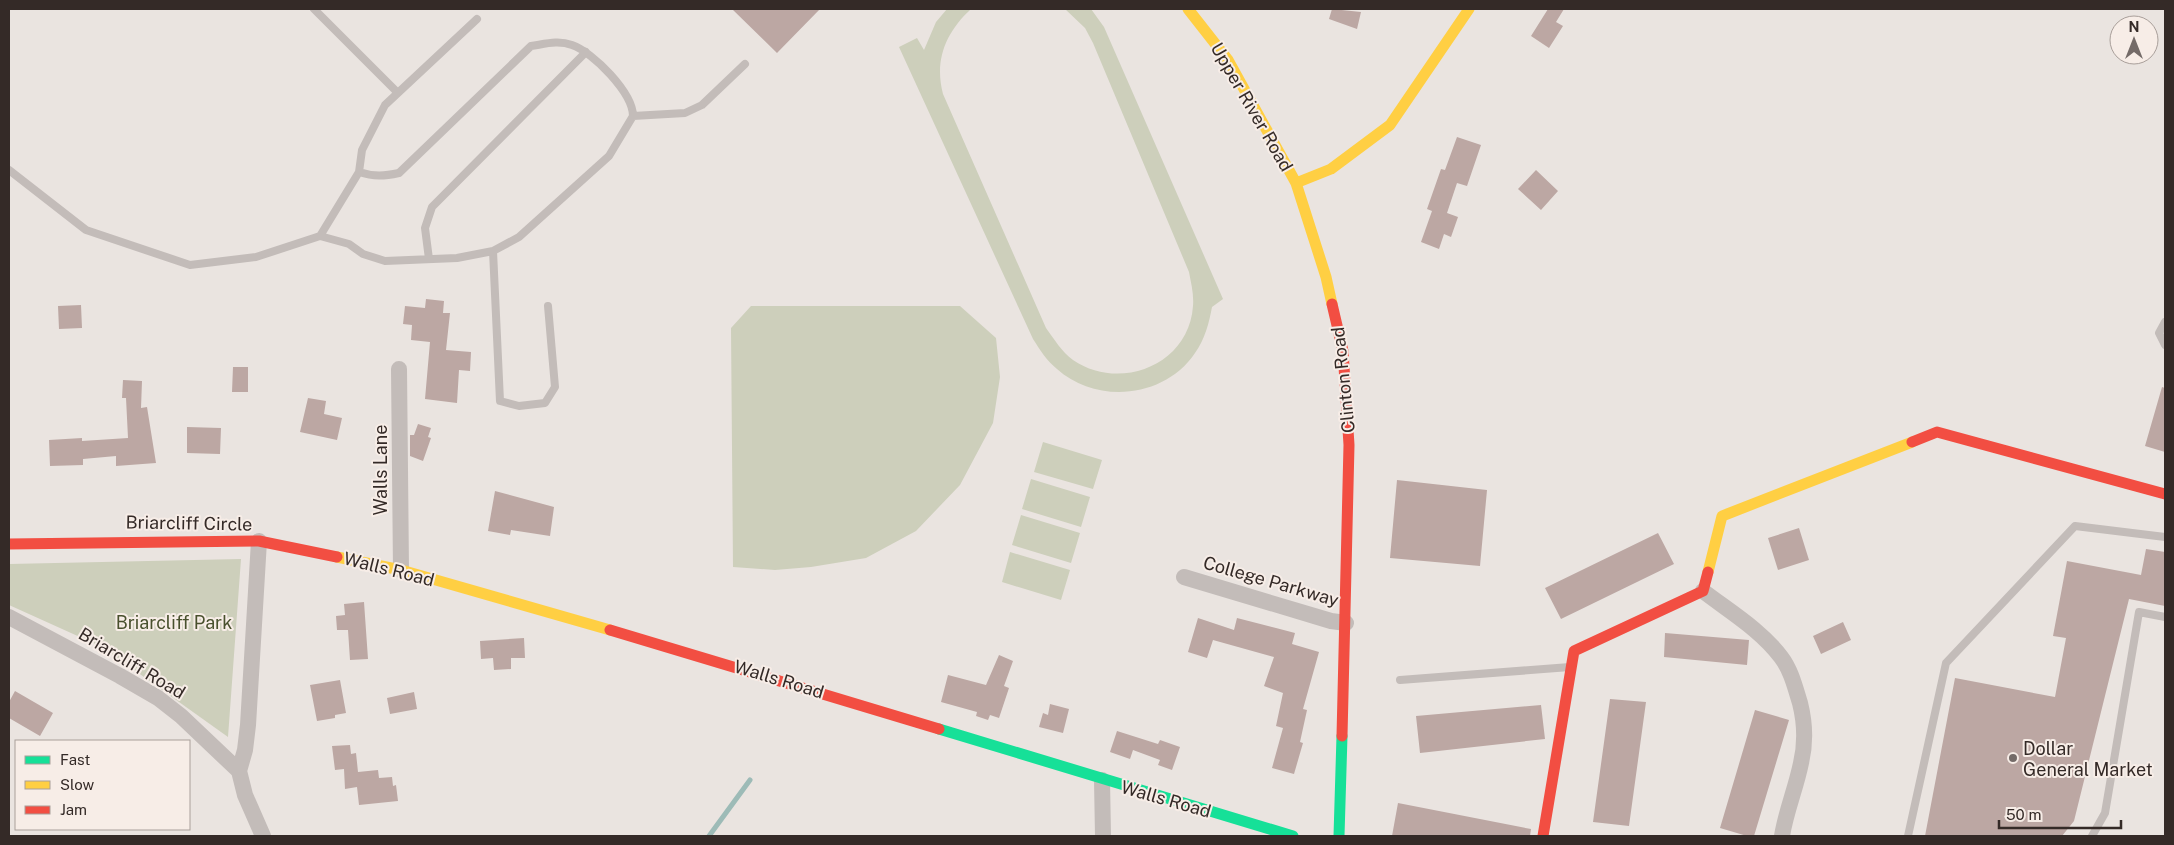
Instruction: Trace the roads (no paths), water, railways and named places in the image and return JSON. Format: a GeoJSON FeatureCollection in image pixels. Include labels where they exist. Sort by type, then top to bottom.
{"type":"FeatureCollection","features":[{"type":"Feature","properties":{"kind":"street","name":"Upper River Road"},"geometry":{"type":"LineString","coordinates":[[1188,9],[1228,60],[1296,183]]}},
{"type":"Feature","properties":{"kind":"street"},"geometry":{"type":"LineString","coordinates":[[1296,183],[1331,169],[1390,125],[1469,9]]}},
{"type":"Feature","properties":{"kind":"street","name":"Clinton Road"},"geometry":{"type":"LineString","coordinates":[[1296,183],[1326,278],[1344,351],[1349,445],[1346,623],[1339,836]]}},
{"type":"Feature","properties":{"kind":"street","name":"Walls Lane"},"geometry":{"type":"LineString","coordinates":[[399,369],[401,570]]}},
{"type":"Feature","properties":{"kind":"street"},"geometry":{"type":"LineString","coordinates":[[1703,591],[1722,516],[1936,432],[2165,494]]}},
{"type":"Feature","properties":{"kind":"street","name":"Walls Road"},"geometry":{"type":"LineString","coordinates":[[259,541],[401,570],[717,660],[1102,780],[1293,836]]}},
{"type":"Feature","properties":{"kind":"street","name":"Briarcliff Circle"},"geometry":{"type":"LineString","coordinates":[[9,544],[259,541],[248,725],[240,772]]}},
{"type":"Feature","properties":{"kind":"street","name":"College Parkway"},"geometry":{"type":"LineString","coordinates":[[1184,578],[1331,621],[1346,623]]}},
{"type":"Feature","properties":{"kind":"street"},"geometry":{"type":"LineString","coordinates":[[1543,836],[1574,651],[1703,591]]}},
{"type":"Feature","properties":{"kind":"street"},"geometry":{"type":"LineString","coordinates":[[1703,591],[1770,644],[1782,658],[1794,680],[1802,713],[1805,738],[1802,762],[1782,836]]}},
{"type":"Feature","properties":{"kind":"street","name":"Briarcliff Road"},"geometry":{"type":"LineString","coordinates":[[9,617],[158,698],[181,716],[240,772]]}},
{"type":"Feature","properties":{"kind":"street"},"geometry":{"type":"LineString","coordinates":[[240,772],[245,795],[261,835]]}},
{"type":"Feature","properties":{"kind":"street"},"geometry":{"type":"LineString","coordinates":[[1102,780],[1103,836]]}},
{"type":"Feature","properties":{"kind":"lane"},"geometry":{"type":"LineString","coordinates":[[314,9],[398,93]]}},
{"type":"Feature","properties":{"kind":"lane"},"geometry":{"type":"LineString","coordinates":[[320,236],[359,172],[362,150],[385,105],[476,19]]}},
{"type":"Feature","properties":{"kind":"lane"},"geometry":{"type":"LineString","coordinates":[[9,170],[86,230],[190,265],[256,257],[320,236],[349,244],[363,254],[385,261],[456,258],[493,251],[519,237],[609,156],[633,116],[633,110],[624,92],[609,73],[586,52],[573,45],[556,42],[531,46],[400,173],[369,176],[359,172]]}},
{"type":"Feature","properties":{"kind":"lane"},"geometry":{"type":"LineString","coordinates":[[429,259],[425,228],[432,207],[586,52]]}},
{"type":"Feature","properties":{"kind":"lane"},"geometry":{"type":"LineString","coordinates":[[633,116],[685,113],[702,105],[745,64]]}},
{"type":"Feature","properties":{"kind":"lane"},"geometry":{"type":"LineString","coordinates":[[493,251],[500,401],[519,406],[545,403],[555,387],[548,306]]}},
{"type":"Feature","properties":{"kind":"lane"},"geometry":{"type":"LineString","coordinates":[[2165,322],[2159,333],[2165,345]]}},
{"type":"Feature","properties":{"kind":"lane"},"geometry":{"type":"LineString","coordinates":[[1908,836],[1946,663],[2075,526],[2165,537]]}},
{"type":"Feature","properties":{"kind":"lane"},"geometry":{"type":"LineString","coordinates":[[2092,836],[2105,813],[2139,612],[2165,617]]}},
{"type":"Feature","properties":{"kind":"lane"},"geometry":{"type":"LineString","coordinates":[[1400,680],[1571,666]]}},
{"type":"Feature","properties":{"kind":"waterway"},"geometry":{"type":"LineString","coordinates":[[709,836],[750,780]]}},
{"type":"Feature","properties":{"kind":"place","name":"Dollar General Market"},"geometry":{"type":"Point","coordinates":[2013,758]}},
{"type":"Feature","properties":{"kind":"park label","name":"Briarcliff Park"},"geometry":{"type":"Point","coordinates":[174,622]}}]}
